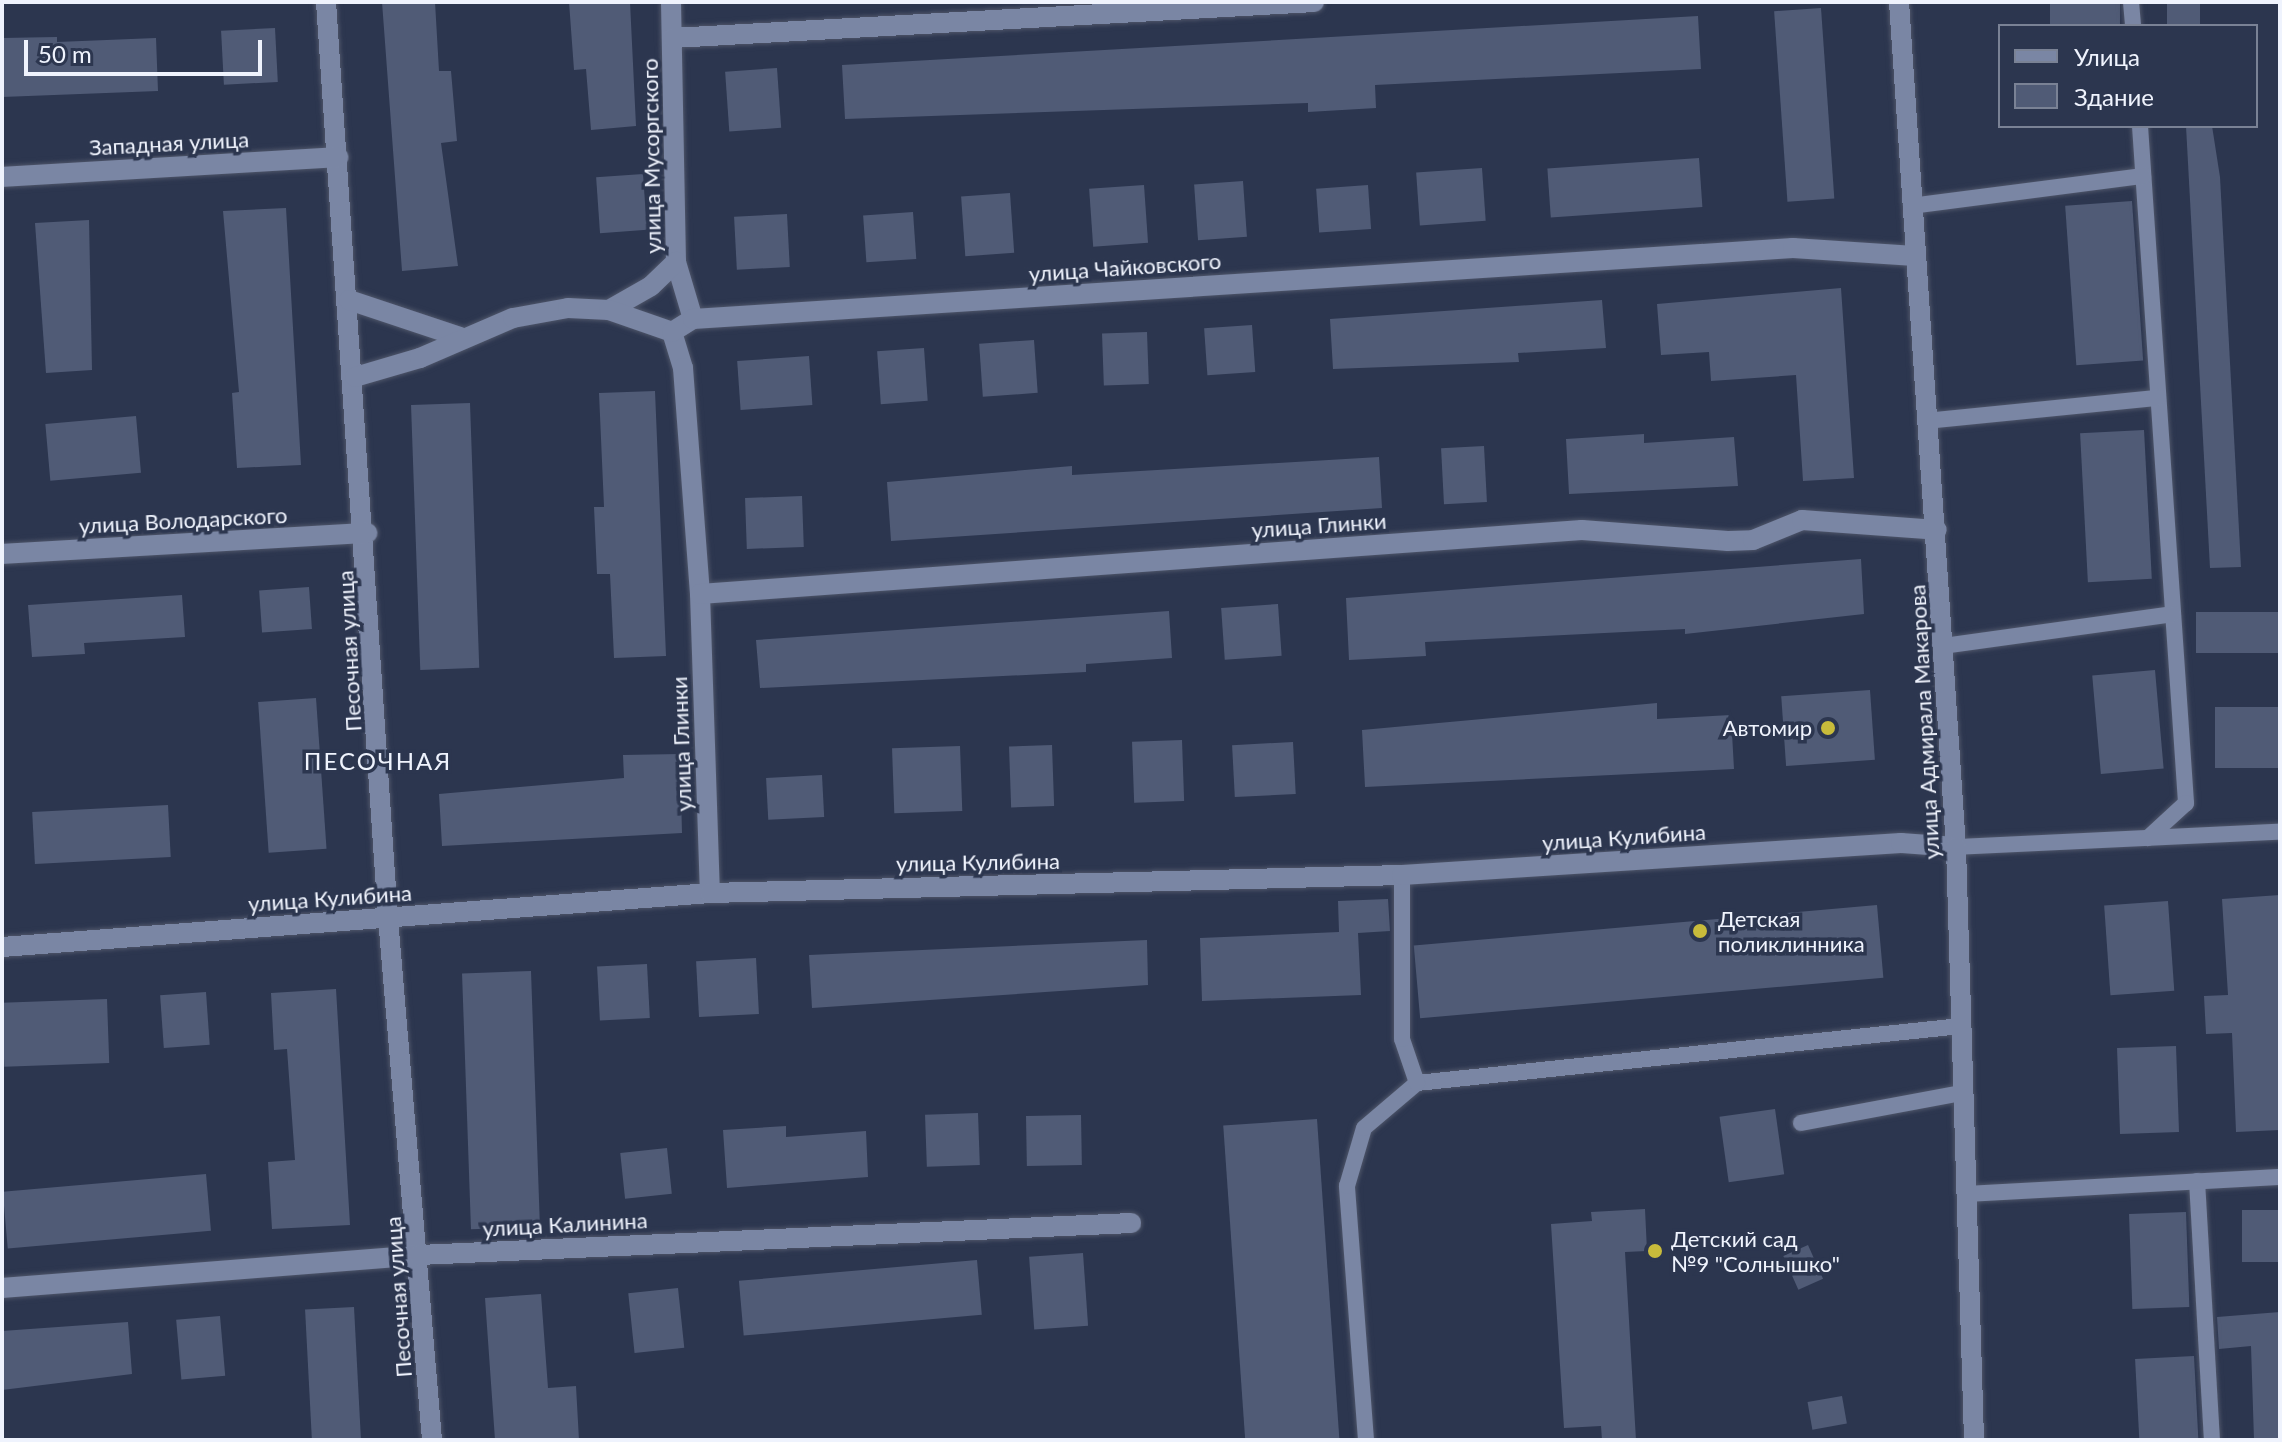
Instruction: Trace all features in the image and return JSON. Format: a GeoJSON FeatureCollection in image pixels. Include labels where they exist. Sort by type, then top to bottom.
{"type":"FeatureCollection","features":[{"type":"Feature","properties":{"kind":"street","name":"Песочная улица"},"geometry":{"type":"LineString","coordinates":[[326,2],[367,533],[388,918],[419,1255],[432,1440]]}},
{"type":"Feature","properties":{"kind":"street","name":"улица Мусоргского"},"geometry":{"type":"LineString","coordinates":[[671,2],[676,262],[693,319]]}},
{"type":"Feature","properties":{"kind":"street","name":"улица Мусоргского"},"geometry":{"type":"LineString","coordinates":[[673,38],[1314,2]]}},
{"type":"Feature","properties":{"kind":"street","name":"улица Адмирала Макарова"},"geometry":{"type":"LineString","coordinates":[[1899,2],[1956,847],[1974,1440]]}},
{"type":"Feature","properties":{"kind":"street","name":"Западная улица"},"geometry":{"type":"LineString","coordinates":[[2,177],[338,157]]}},
{"type":"Feature","properties":{"kind":"street","name":"улица Чайковского"},"geometry":{"type":"LineString","coordinates":[[672,332],[693,319],[1793,248],[1915,256]]}},
{"type":"Feature","properties":{"kind":"street"},"geometry":{"type":"LineString","coordinates":[[609,310],[651,286],[676,262]]}},
{"type":"Feature","properties":{"kind":"street"},"geometry":{"type":"LineString","coordinates":[[349,300],[460,337]]}},
{"type":"Feature","properties":{"kind":"street"},"geometry":{"type":"LineString","coordinates":[[355,377],[420,358],[460,337],[513,318],[568,308],[609,310],[672,332]]}},
{"type":"Feature","properties":{"kind":"street","name":"улица Глинки"},"geometry":{"type":"LineString","coordinates":[[672,332],[683,368],[700,594],[710,893]]}},
{"type":"Feature","properties":{"kind":"street","name":"улица Глинки"},"geometry":{"type":"LineString","coordinates":[[700,594],[1582,530],[1728,541],[1753,540],[1802,520],[1937,530]]}},
{"type":"Feature","properties":{"kind":"street","name":"улица Володарского"},"geometry":{"type":"LineString","coordinates":[[2,554],[367,533]]}},
{"type":"Feature","properties":{"kind":"street","name":"улица Кулибина"},"geometry":{"type":"LineString","coordinates":[[2,947],[710,893],[1402,875],[1901,843],[1956,847]]}},
{"type":"Feature","properties":{"kind":"street","name":"улица Калинина"},"geometry":{"type":"LineString","coordinates":[[2,1288],[419,1255],[1131,1223]]}},
{"type":"Feature","properties":{"kind":"lane"},"geometry":{"type":"LineString","coordinates":[[2131,2],[2133,24]]}},
{"type":"Feature","properties":{"kind":"lane"},"geometry":{"type":"LineString","coordinates":[[2140,128],[2186,803],[2148,838]]}},
{"type":"Feature","properties":{"kind":"lane"},"geometry":{"type":"LineString","coordinates":[[1911,206],[2143,176]]}},
{"type":"Feature","properties":{"kind":"lane"},"geometry":{"type":"LineString","coordinates":[[1926,421],[2158,398]]}},
{"type":"Feature","properties":{"kind":"lane"},"geometry":{"type":"LineString","coordinates":[[1943,646],[2173,614]]}},
{"type":"Feature","properties":{"kind":"lane"},"geometry":{"type":"LineString","coordinates":[[1956,847],[2280,832]]}},
{"type":"Feature","properties":{"kind":"lane"},"geometry":{"type":"LineString","coordinates":[[1402,875],[1402,1039],[1417,1083]]}},
{"type":"Feature","properties":{"kind":"lane"},"geometry":{"type":"LineString","coordinates":[[1366,1440],[1347,1186],[1364,1128],[1417,1083],[1961,1026]]}},
{"type":"Feature","properties":{"kind":"lane"},"geometry":{"type":"LineString","coordinates":[[1801,1123],[1962,1093]]}},
{"type":"Feature","properties":{"kind":"lane"},"geometry":{"type":"LineString","coordinates":[[1965,1194],[2280,1177]]}},
{"type":"Feature","properties":{"kind":"lane"},"geometry":{"type":"LineString","coordinates":[[2197,1181],[2212,1440]]}},
{"type":"Feature","properties":{"kind":"building"},"geometry":{"type":"Polygon","coordinates":[[[382,2],[435,2],[439,71],[451,71],[457,141],[441,143],[458,266],[402,271],[382,2]]]}},
{"type":"Feature","properties":{"kind":"building"},"geometry":{"type":"Polygon","coordinates":[[[569,2],[630,2],[636,126],[591,130],[586,69],[574,70],[569,2]]]}},
{"type":"Feature","properties":{"kind":"building"},"geometry":{"type":"Polygon","coordinates":[[[2050,2],[2120,2],[2120,24],[2050,24],[2050,2]]]}},
{"type":"Feature","properties":{"kind":"building"},"geometry":{"type":"Polygon","coordinates":[[[2167,2],[2200,2],[2200,24],[2167,24],[2167,2]]]}},
{"type":"Feature","properties":{"kind":"building"},"geometry":{"type":"Polygon","coordinates":[[[1821,8],[1834,199],[1787,202],[1774,11],[1821,8]]]}},
{"type":"Feature","properties":{"kind":"building"},"geometry":{"type":"Polygon","coordinates":[[[1698,16],[1701,69],[1375,85],[1376,108],[1308,112],[1308,103],[845,119],[842,65],[1698,16]]]}},
{"type":"Feature","properties":{"kind":"building"},"geometry":{"type":"Polygon","coordinates":[[[275,28],[278,82],[224,85],[221,31],[275,28]]]}},
{"type":"Feature","properties":{"kind":"building"},"geometry":{"type":"Polygon","coordinates":[[[57,37],[57,42],[156,38],[158,91],[2,97],[2,38],[57,37]]]}},
{"type":"Feature","properties":{"kind":"building"},"geometry":{"type":"Polygon","coordinates":[[[777,68],[781,128],[729,131],[725,72],[777,68]]]}},
{"type":"Feature","properties":{"kind":"building"},"geometry":{"type":"Polygon","coordinates":[[[2186,128],[2212,128],[2220,177],[2241,567],[2210,568],[2186,128]]]}},
{"type":"Feature","properties":{"kind":"building"},"geometry":{"type":"Polygon","coordinates":[[[1699,158],[1702,207],[1551,217],[1547,169],[1699,158]]]}},
{"type":"Feature","properties":{"kind":"building"},"geometry":{"type":"Polygon","coordinates":[[[1482,168],[1486,221],[1420,225],[1416,173],[1482,168]]]}},
{"type":"Feature","properties":{"kind":"building"},"geometry":{"type":"Polygon","coordinates":[[[643,174],[647,230],[600,233],[596,177],[643,174]]]}},
{"type":"Feature","properties":{"kind":"building"},"geometry":{"type":"Polygon","coordinates":[[[1243,181],[1247,237],[1198,240],[1194,184],[1243,181]]]}},
{"type":"Feature","properties":{"kind":"building"},"geometry":{"type":"Polygon","coordinates":[[[1144,185],[1148,243],[1093,247],[1089,189],[1144,185]]]}},
{"type":"Feature","properties":{"kind":"building"},"geometry":{"type":"Polygon","coordinates":[[[1368,185],[1371,229],[1319,233],[1316,189],[1368,185]]]}},
{"type":"Feature","properties":{"kind":"building"},"geometry":{"type":"Polygon","coordinates":[[[1010,193],[1014,253],[965,256],[961,196],[1010,193]]]}},
{"type":"Feature","properties":{"kind":"building"},"geometry":{"type":"Polygon","coordinates":[[[2132,201],[2143,361],[2076,365],[2065,206],[2132,201]]]}},
{"type":"Feature","properties":{"kind":"building"},"geometry":{"type":"Polygon","coordinates":[[[286,208],[301,465],[237,468],[232,393],[239,392],[223,211],[286,208]]]}},
{"type":"Feature","properties":{"kind":"building"},"geometry":{"type":"Polygon","coordinates":[[[913,212],[916,259],[866,262],[863,215],[913,212]]]}},
{"type":"Feature","properties":{"kind":"building"},"geometry":{"type":"Polygon","coordinates":[[[787,214],[790,267],[737,270],[734,217],[787,214]]]}},
{"type":"Feature","properties":{"kind":"building"},"geometry":{"type":"Polygon","coordinates":[[[89,220],[92,370],[46,373],[35,223],[89,220]]]}},
{"type":"Feature","properties":{"kind":"building"},"geometry":{"type":"Polygon","coordinates":[[[1841,288],[1854,478],[1803,481],[1796,375],[1711,381],[1709,352],[1661,355],[1657,304],[1841,288]]]}},
{"type":"Feature","properties":{"kind":"building"},"geometry":{"type":"Polygon","coordinates":[[[1602,300],[1606,348],[1518,353],[1519,362],[1333,369],[1330,319],[1602,300]]]}},
{"type":"Feature","properties":{"kind":"building"},"geometry":{"type":"Polygon","coordinates":[[[1252,325],[1255,372],[1207,375],[1204,328],[1252,325]]]}},
{"type":"Feature","properties":{"kind":"building"},"geometry":{"type":"Polygon","coordinates":[[[1147,332],[1149,384],[1104,386],[1102,334],[1147,332]]]}},
{"type":"Feature","properties":{"kind":"building"},"geometry":{"type":"Polygon","coordinates":[[[1034,340],[1038,393],[983,397],[979,344],[1034,340]]]}},
{"type":"Feature","properties":{"kind":"building"},"geometry":{"type":"Polygon","coordinates":[[[924,348],[928,401],[881,404],[877,351],[924,348]]]}},
{"type":"Feature","properties":{"kind":"building"},"geometry":{"type":"Polygon","coordinates":[[[809,356],[812,405],[741,410],[737,361],[809,356]]]}},
{"type":"Feature","properties":{"kind":"building"},"geometry":{"type":"Polygon","coordinates":[[[655,391],[666,656],[614,658],[610,574],[597,574],[594,507],[604,507],[599,393],[655,391]]]}},
{"type":"Feature","properties":{"kind":"building"},"geometry":{"type":"Polygon","coordinates":[[[470,403],[479,668],[420,670],[411,405],[470,403]]]}},
{"type":"Feature","properties":{"kind":"building"},"geometry":{"type":"Polygon","coordinates":[[[136,416],[141,473],[50,481],[45,424],[136,416]]]}},
{"type":"Feature","properties":{"kind":"building"},"geometry":{"type":"Polygon","coordinates":[[[2144,430],[2152,579],[2088,582],[2080,433],[2144,430]]]}},
{"type":"Feature","properties":{"kind":"building"},"geometry":{"type":"Polygon","coordinates":[[[1644,434],[1644,443],[1734,437],[1738,486],[1569,494],[1566,439],[1644,434]]]}},
{"type":"Feature","properties":{"kind":"building"},"geometry":{"type":"Polygon","coordinates":[[[1484,446],[1487,502],[1444,504],[1441,448],[1484,446]]]}},
{"type":"Feature","properties":{"kind":"building"},"geometry":{"type":"Polygon","coordinates":[[[1379,457],[1382,508],[891,541],[887,482],[1072,466],[1072,475],[1379,457]]]}},
{"type":"Feature","properties":{"kind":"building"},"geometry":{"type":"Polygon","coordinates":[[[802,496],[804,547],[747,549],[745,498],[802,496]]]}},
{"type":"Feature","properties":{"kind":"building"},"geometry":{"type":"Polygon","coordinates":[[[1861,559],[1864,614],[1685,634],[1685,629],[1425,642],[1426,656],[1349,660],[1346,598],[1861,559]]]}},
{"type":"Feature","properties":{"kind":"building"},"geometry":{"type":"Polygon","coordinates":[[[309,587],[312,629],[262,632],[259,590],[309,587]]]}},
{"type":"Feature","properties":{"kind":"building"},"geometry":{"type":"Polygon","coordinates":[[[182,595],[185,637],[84,643],[85,654],[32,657],[28,605],[182,595]]]}},
{"type":"Feature","properties":{"kind":"building"},"geometry":{"type":"Polygon","coordinates":[[[1278,604],[1282,656],[1225,660],[1221,608],[1278,604]]]}},
{"type":"Feature","properties":{"kind":"building"},"geometry":{"type":"Polygon","coordinates":[[[1169,611],[1172,658],[1086,664],[1086,672],[760,688],[756,640],[1169,611]]]}},
{"type":"Feature","properties":{"kind":"building"},"geometry":{"type":"Polygon","coordinates":[[[2196,612],[2280,612],[2280,653],[2196,653],[2196,612]]]}},
{"type":"Feature","properties":{"kind":"building"},"geometry":{"type":"Polygon","coordinates":[[[2155,670],[2164,769],[2101,774],[2092,675],[2155,670]]]}},
{"type":"Feature","properties":{"kind":"building","name":"Автомир"},"geometry":{"type":"Polygon","coordinates":[[[1870,690],[1875,760],[1786,766],[1781,696],[1870,690]]]}},
{"type":"Feature","properties":{"kind":"building"},"geometry":{"type":"Polygon","coordinates":[[[316,698],[327,849],[269,853],[258,702],[316,698]]]}},
{"type":"Feature","properties":{"kind":"building"},"geometry":{"type":"Polygon","coordinates":[[[1657,703],[1657,719],[1731,715],[1734,769],[1365,787],[1362,730],[1657,703]]]}},
{"type":"Feature","properties":{"kind":"building"},"geometry":{"type":"Polygon","coordinates":[[[2215,707],[2280,707],[2280,768],[2215,768],[2215,707]]]}},
{"type":"Feature","properties":{"kind":"building"},"geometry":{"type":"Polygon","coordinates":[[[1182,740],[1184,801],[1134,803],[1132,742],[1182,740]]]}},
{"type":"Feature","properties":{"kind":"building"},"geometry":{"type":"Polygon","coordinates":[[[1293,742],[1296,794],[1235,797],[1232,745],[1293,742]]]}},
{"type":"Feature","properties":{"kind":"building"},"geometry":{"type":"Polygon","coordinates":[[[1052,745],[1054,806],[1011,807],[1009,747],[1052,745]]]}},
{"type":"Feature","properties":{"kind":"building"},"geometry":{"type":"Polygon","coordinates":[[[960,746],[962,811],[894,813],[892,748],[960,746]]]}},
{"type":"Feature","properties":{"kind":"building"},"geometry":{"type":"Polygon","coordinates":[[[680,754],[682,833],[442,846],[439,794],[624,778],[623,755],[680,754]]]}},
{"type":"Feature","properties":{"kind":"building"},"geometry":{"type":"Polygon","coordinates":[[[822,775],[824,817],[768,820],[766,778],[822,775]]]}},
{"type":"Feature","properties":{"kind":"building"},"geometry":{"type":"Polygon","coordinates":[[[168,805],[171,857],[35,864],[32,812],[168,805]]]}},
{"type":"Feature","properties":{"kind":"building"},"geometry":{"type":"Polygon","coordinates":[[[2280,895],[2280,1130],[2236,1132],[2232,1033],[2206,1034],[2204,996],[2228,995],[2222,899],[2280,895]]]}},
{"type":"Feature","properties":{"kind":"building"},"geometry":{"type":"Polygon","coordinates":[[[1388,899],[1390,931],[1358,933],[1361,995],[1202,1001],[1200,938],[1339,932],[1338,901],[1388,899]]]}},
{"type":"Feature","properties":{"kind":"building"},"geometry":{"type":"Polygon","coordinates":[[[2168,901],[2174,991],[2110,995],[2104,905],[2168,901]]]}},
{"type":"Feature","properties":{"kind":"building"},"geometry":{"type":"Polygon","coordinates":[[[1877,905],[1883,978],[1420,1018],[1414,946],[1877,905]]]}},
{"type":"Feature","properties":{"kind":"building"},"geometry":{"type":"Polygon","coordinates":[[[1147,940],[1148,985],[812,1008],[809,955],[1147,940]]]}},
{"type":"Feature","properties":{"kind":"building"},"geometry":{"type":"Polygon","coordinates":[[[756,958],[759,1014],[699,1017],[696,961],[756,958]]]}},
{"type":"Feature","properties":{"kind":"building"},"geometry":{"type":"Polygon","coordinates":[[[647,964],[650,1018],[600,1021],[597,967],[647,964]]]}},
{"type":"Feature","properties":{"kind":"building"},"geometry":{"type":"Polygon","coordinates":[[[531,971],[540,1227],[471,1229],[462,973],[531,971]]]}},
{"type":"Feature","properties":{"kind":"building"},"geometry":{"type":"Polygon","coordinates":[[[336,989],[350,1225],[272,1229],[268,1162],[295,1160],[287,1049],[274,1050],[271,993],[336,989]]]}},
{"type":"Feature","properties":{"kind":"building"},"geometry":{"type":"Polygon","coordinates":[[[206,992],[210,1045],[164,1048],[160,995],[206,992]]]}},
{"type":"Feature","properties":{"kind":"building"},"geometry":{"type":"Polygon","coordinates":[[[107,999],[109,1063],[4,1067],[2,1003],[107,999]]]}},
{"type":"Feature","properties":{"kind":"building"},"geometry":{"type":"Polygon","coordinates":[[[2176,1046],[2179,1132],[2120,1134],[2117,1048],[2176,1046]]]}},
{"type":"Feature","properties":{"kind":"building"},"geometry":{"type":"Polygon","coordinates":[[[1775,1109],[1784,1174],[1729,1182],[1720,1117],[1775,1109]]]}},
{"type":"Feature","properties":{"kind":"building"},"geometry":{"type":"Polygon","coordinates":[[[978,1113],[980,1165],[927,1167],[925,1115],[978,1113]]]}},
{"type":"Feature","properties":{"kind":"building"},"geometry":{"type":"Polygon","coordinates":[[[1081,1115],[1082,1165],[1027,1166],[1026,1116],[1081,1115]]]}},
{"type":"Feature","properties":{"kind":"building"},"geometry":{"type":"Polygon","coordinates":[[[1317,1119],[1339,1440],[1245,1440],[1223,1126],[1317,1119]]]}},
{"type":"Feature","properties":{"kind":"building"},"geometry":{"type":"Polygon","coordinates":[[[786,1126],[786,1137],[866,1131],[868,1177],[727,1188],[723,1130],[786,1126]]]}},
{"type":"Feature","properties":{"kind":"building"},"geometry":{"type":"Polygon","coordinates":[[[667,1148],[672,1194],[625,1199],[620,1153],[667,1148]]]}},
{"type":"Feature","properties":{"kind":"building"},"geometry":{"type":"Polygon","coordinates":[[[206,1174],[211,1231],[8,1249],[3,1192],[206,1174]]]}},
{"type":"Feature","properties":{"kind":"building","name":"Детский сад №9 \"Солнышко\""},"geometry":{"type":"Polygon","coordinates":[[[1645,1209],[1647,1251],[1625,1252],[1636,1440],[1602,1440],[1601,1426],[1564,1428],[1551,1224],[1592,1221],[1591,1212],[1645,1209]]]}},
{"type":"Feature","properties":{"kind":"building"},"geometry":{"type":"Polygon","coordinates":[[[2242,1210],[2280,1210],[2280,1262],[2242,1262],[2242,1210]]]}},
{"type":"Feature","properties":{"kind":"building"},"geometry":{"type":"Polygon","coordinates":[[[2186,1212],[2189,1307],[2132,1309],[2129,1214],[2186,1212]]]}},
{"type":"Feature","properties":{"kind":"building"},"geometry":{"type":"Polygon","coordinates":[[[1808,1245],[1823,1279],[1798,1290],[1783,1256],[1808,1245]]]}},
{"type":"Feature","properties":{"kind":"building"},"geometry":{"type":"Polygon","coordinates":[[[1083,1253],[1088,1326],[1034,1330],[1029,1257],[1083,1253]]]}},
{"type":"Feature","properties":{"kind":"building"},"geometry":{"type":"Polygon","coordinates":[[[977,1260],[982,1315],[744,1336],[739,1281],[977,1260]]]}},
{"type":"Feature","properties":{"kind":"building"},"geometry":{"type":"Polygon","coordinates":[[[678,1288],[684,1348],[635,1353],[628,1293],[678,1288]]]}},
{"type":"Feature","properties":{"kind":"building"},"geometry":{"type":"Polygon","coordinates":[[[541,1294],[548,1388],[576,1386],[579,1440],[495,1440],[485,1298],[541,1294]]]}},
{"type":"Feature","properties":{"kind":"building"},"geometry":{"type":"Polygon","coordinates":[[[354,1307],[361,1440],[312,1440],[305,1310],[354,1307]]]}},
{"type":"Feature","properties":{"kind":"building"},"geometry":{"type":"Polygon","coordinates":[[[2280,1312],[2280,1440],[2254,1440],[2251,1346],[2219,1349],[2217,1317],[2280,1312]]]}},
{"type":"Feature","properties":{"kind":"building"},"geometry":{"type":"Polygon","coordinates":[[[220,1316],[225,1376],[181,1380],[176,1320],[220,1316]]]}},
{"type":"Feature","properties":{"kind":"building"},"geometry":{"type":"Polygon","coordinates":[[[128,1322],[132,1374],[2,1390],[2,1331],[128,1322]]]}},
{"type":"Feature","properties":{"kind":"building"},"geometry":{"type":"Polygon","coordinates":[[[2194,1356],[2198,1440],[2139,1440],[2135,1359],[2194,1356]]]}},
{"type":"Feature","properties":{"kind":"building"},"geometry":{"type":"Polygon","coordinates":[[[1842,1396],[1847,1424],[1812,1430],[1808,1402],[1842,1396]]]}},
{"type":"Feature","properties":{"kind":"place","name":"Автомир"},"geometry":{"type":"Point","coordinates":[1828,728]}},
{"type":"Feature","properties":{"kind":"place","name":"Детская поликлинника"},"geometry":{"type":"Point","coordinates":[1700,931]}},
{"type":"Feature","properties":{"kind":"place","name":"Детский сад №9 \"Солнышко\""},"geometry":{"type":"Point","coordinates":[1655,1251]}},
{"type":"Feature","properties":{"kind":"district","name":"ПЕСОЧНАЯ"},"geometry":{"type":"Point","coordinates":[378,761]}}]}
